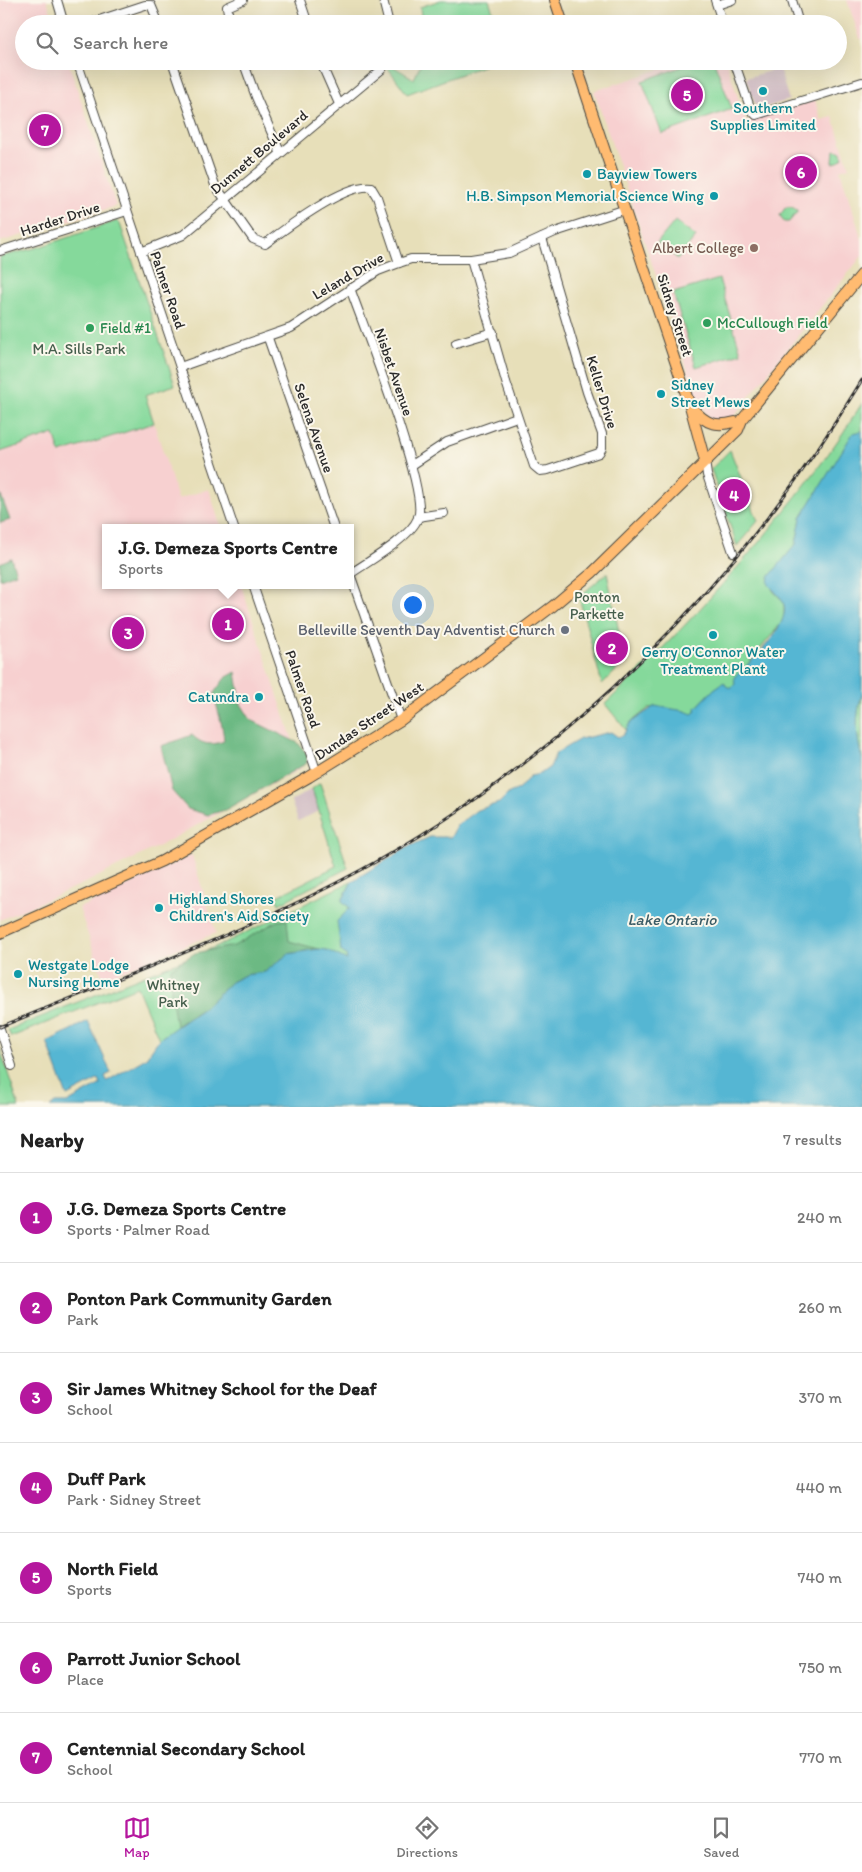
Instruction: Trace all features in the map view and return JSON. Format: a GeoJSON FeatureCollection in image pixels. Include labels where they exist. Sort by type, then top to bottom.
{"type":"FeatureCollection","features":[{"type":"Feature","properties":{"kind":"main road"},"geometry":{"type":"LineString","coordinates":[[555,0],[560,15]]}},
{"type":"Feature","properties":{"kind":"main road","name":"Sidney Street"},"geometry":{"type":"LineString","coordinates":[[578,70],[623,210],[690,406],[705,461]]}},
{"type":"Feature","properties":{"kind":"main road","name":"Dundas Street West"},"geometry":{"type":"LineString","coordinates":[[0,933],[162,861],[317,773],[401,720],[553,606],[592,573],[705,461],[710,449],[739,421],[862,274]]}},
{"type":"Feature","properties":{"kind":"main road"},"geometry":{"type":"LineString","coordinates":[[690,406],[708,423],[715,426],[739,421]]}},
{"type":"Feature","properties":{"kind":"street"},"geometry":{"type":"LineString","coordinates":[[56,0],[61,15]]}},
{"type":"Feature","properties":{"kind":"street"},"geometry":{"type":"LineString","coordinates":[[228,15],[227,7],[243,0]]}},
{"type":"Feature","properties":{"kind":"street"},"geometry":{"type":"LineString","coordinates":[[300,0],[305,15]]}},
{"type":"Feature","properties":{"kind":"street"},"geometry":{"type":"LineString","coordinates":[[382,0],[386,15]]}},
{"type":"Feature","properties":{"kind":"street"},"geometry":{"type":"LineString","coordinates":[[720,15],[716,2],[732,0]]}},
{"type":"Feature","properties":{"kind":"street"},"geometry":{"type":"LineString","coordinates":[[792,0],[796,15]]}},
{"type":"Feature","properties":{"kind":"street"},"geometry":{"type":"LineString","coordinates":[[113,15],[145,4],[151,5],[155,15]]}},
{"type":"Feature","properties":{"kind":"street","name":"Palmer Road"},"geometry":{"type":"LineString","coordinates":[[80,70],[233,524]]}},
{"type":"Feature","properties":{"kind":"street"},"geometry":{"type":"LineString","coordinates":[[175,70],[206,162],[224,199],[253,239],[265,244],[312,210],[358,188],[371,187],[377,197],[399,263]]}},
{"type":"Feature","properties":{"kind":"street"},"geometry":{"type":"LineString","coordinates":[[246,70],[280,152]]}},
{"type":"Feature","properties":{"kind":"street"},"geometry":{"type":"LineString","coordinates":[[324,70],[339,104]]}},
{"type":"Feature","properties":{"kind":"street","name":"Dunnett Boulevard"},"geometry":{"type":"LineString","coordinates":[[141,252],[183,236],[280,152],[381,70]]}},
{"type":"Feature","properties":{"kind":"street"},"geometry":{"type":"LineString","coordinates":[[737,70],[751,110],[756,115],[862,82]]}},
{"type":"Feature","properties":{"kind":"street","name":"Leland Drive"},"geometry":{"type":"LineString","coordinates":[[180,368],[268,338],[291,328],[378,271],[399,263],[411,259],[471,259],[509,253],[542,238],[623,210]]}},
{"type":"Feature","properties":{"kind":"street","name":"Harder Drive"},"geometry":{"type":"LineString","coordinates":[[0,251],[127,211]]}},
{"type":"Feature","properties":{"kind":"street","name":"Keller Drive"},"geometry":{"type":"LineString","coordinates":[[471,259],[517,417],[534,466],[540,471],[548,470],[599,453],[602,448],[602,434],[587,392],[542,238]]}},
{"type":"Feature","properties":{"kind":"street","name":"Nisbet Avenue"},"geometry":{"type":"LineString","coordinates":[[350,288],[412,465],[419,499],[418,517]]}},
{"type":"Feature","properties":{"kind":"street"},"geometry":{"type":"LineString","coordinates":[[456,343],[493,332]]}},
{"type":"Feature","properties":{"kind":"street","name":"Selena Avenue"},"geometry":{"type":"LineString","coordinates":[[268,338],[333,524]]}},
{"type":"Feature","properties":{"kind":"street"},"geometry":{"type":"LineString","coordinates":[[412,465],[447,442],[517,417]]}},
{"type":"Feature","properties":{"kind":"street","name":"Sidney Street"},"geometry":{"type":"LineString","coordinates":[[705,461],[707,475],[733,552]]}},
{"type":"Feature","properties":{"kind":"street"},"geometry":{"type":"LineString","coordinates":[[354,571],[410,530],[418,517],[444,513]]}},
{"type":"Feature","properties":{"kind":"street"},"geometry":{"type":"LineString","coordinates":[[354,585],[401,720]]}},
{"type":"Feature","properties":{"kind":"street","name":"Palmer Road"},"geometry":{"type":"LineString","coordinates":[[254,589],[317,773]]}},
{"type":"Feature","properties":{"kind":"street"},"geometry":{"type":"LineString","coordinates":[[0,1029],[12,1066]]}},
{"type":"Feature","properties":{"kind":"shaded area"},"geometry":{"type":"Polygon","coordinates":[[[0,0],[47,0],[52,15],[15,15],[15,70],[71,70],[116,206],[0,242],[0,0]]]}},
{"type":"Feature","properties":{"kind":"shaded area"},"geometry":{"type":"Polygon","coordinates":[[[847,0],[862,0],[862,39],[860,39],[847,0]]]}},
{"type":"Feature","properties":{"kind":"shaded area","name":"Albert College"},"geometry":{"type":"Polygon","coordinates":[[[658,70],[729,70],[746,122],[815,100],[821,120],[833,117],[849,167],[840,170],[862,240],[862,256],[732,418],[711,421],[698,401],[594,91],[658,70]]]}},
{"type":"Feature","properties":{"kind":"shaded area"},"geometry":{"type":"Polygon","coordinates":[[[772,70],[780,70],[789,100],[757,110],[746,78],[772,70]]]}},
{"type":"Feature","properties":{"kind":"shaded area"},"geometry":{"type":"Polygon","coordinates":[[[154,423],[178,499],[209,489],[220,524],[102,524],[102,589],[242,589],[302,768],[161,845],[89,881],[0,920],[0,452],[54,434],[61,453],[154,423]]]}},
{"type":"Feature","properties":{"kind":"shaded area"},"geometry":{"type":"Polygon","coordinates":[[[312,789],[319,811],[298,821],[291,801],[312,789]]]}},
{"type":"Feature","properties":{"kind":"shaded area"},"geometry":{"type":"Polygon","coordinates":[[[192,855],[216,933],[103,979],[79,908],[192,855]]]}},
{"type":"Feature","properties":{"kind":"green space"},"geometry":{"type":"Polygon","coordinates":[[[441,0],[489,0],[494,15],[421,15],[420,7],[441,0]]]}},
{"type":"Feature","properties":{"kind":"green space"},"geometry":{"type":"Polygon","coordinates":[[[389,70],[399,70],[414,79],[418,70],[472,70],[407,94],[389,70]]]}},
{"type":"Feature","properties":{"kind":"green space"},"geometry":{"type":"Polygon","coordinates":[[[673,70],[717,70],[732,109],[662,134],[642,81],[673,70]]]}},
{"type":"Feature","properties":{"kind":"green space"},"geometry":{"type":"Polygon","coordinates":[[[834,150],[840,151],[843,157],[838,162],[833,163],[834,150]]]}},
{"type":"Feature","properties":{"kind":"green space"},"geometry":{"type":"Polygon","coordinates":[[[786,207],[792,207],[798,211],[789,222],[784,222],[780,215],[786,207]]]}},
{"type":"Feature","properties":{"kind":"green space","name":"M.A. Sills Park"},"geometry":{"type":"Polygon","coordinates":[[[117,221],[120,224],[175,385],[145,395],[154,423],[60,453],[54,434],[0,452],[0,257],[39,247],[117,221]]]}},
{"type":"Feature","properties":{"kind":"green space"},"geometry":{"type":"Polygon","coordinates":[[[675,221],[696,237],[678,259],[657,243],[675,221]]]}},
{"type":"Feature","properties":{"kind":"green space","name":"McCullough Field"},"geometry":{"type":"Polygon","coordinates":[[[719,279],[741,353],[696,367],[673,293],[719,279]]]}},
{"type":"Feature","properties":{"kind":"green space"},"geometry":{"type":"Polygon","coordinates":[[[862,403],[862,431],[853,434],[801,518],[796,544],[770,577],[773,591],[784,602],[784,620],[743,670],[731,688],[714,689],[692,715],[662,707],[649,708],[630,723],[626,730],[605,704],[647,664],[746,557],[816,471],[862,403]]]}},
{"type":"Feature","properties":{"kind":"green space"},"geometry":{"type":"Polygon","coordinates":[[[730,450],[758,521],[737,546],[711,469],[730,450]]]}},
{"type":"Feature","properties":{"kind":"green space"},"geometry":{"type":"Polygon","coordinates":[[[0,493],[10,520],[0,523],[0,493]]]}},
{"type":"Feature","properties":{"kind":"green space"},"geometry":{"type":"Polygon","coordinates":[[[11,558],[16,573],[0,579],[0,563],[11,558]]]}},
{"type":"Feature","properties":{"kind":"green space","name":"Ponton Parkette"},"geometry":{"type":"Polygon","coordinates":[[[607,573],[625,662],[602,684],[579,597],[607,573]]]}},
{"type":"Feature","properties":{"kind":"green space"},"geometry":{"type":"Polygon","coordinates":[[[236,672],[241,704],[251,720],[298,743],[307,754],[307,763],[225,810],[208,815],[188,809],[172,791],[161,746],[192,735],[199,741],[207,744],[224,741],[214,693],[225,678],[236,672]]]}},
{"type":"Feature","properties":{"kind":"green space"},"geometry":{"type":"Polygon","coordinates":[[[862,694],[862,759],[857,726],[862,694]]]}},
{"type":"Feature","properties":{"kind":"green space"},"geometry":{"type":"Polygon","coordinates":[[[320,783],[348,868],[279,904],[276,897],[336,866],[312,789],[320,783]]]}},
{"type":"Feature","properties":{"kind":"green space","name":"Whitney Park"},"geometry":{"type":"Polygon","coordinates":[[[352,881],[342,901],[350,908],[347,961],[327,950],[318,949],[288,954],[159,1039],[137,987],[11,1037],[8,1030],[220,945],[352,881]]]}},
{"type":"Feature","properties":{"kind":"green space"},"geometry":{"type":"Polygon","coordinates":[[[287,920],[289,941],[318,949],[288,954],[265,972],[245,975],[231,982],[206,1006],[176,1026],[171,993],[171,968],[195,953],[234,946],[277,921],[287,920]]]}},
{"type":"Feature","properties":{"kind":"green space"},"geometry":{"type":"Polygon","coordinates":[[[0,1049],[19,1107],[0,1107],[0,1049]]]}},
{"type":"Feature","properties":{"kind":"water","name":"Lake Ontario"},"geometry":{"type":"Polygon","coordinates":[[[862,431],[862,694],[857,726],[862,759],[862,1107],[50,1107],[55,1103],[67,1103],[101,1084],[99,1079],[67,1096],[47,1042],[88,1021],[111,1073],[105,1076],[107,1081],[146,1058],[159,1039],[206,1006],[231,982],[245,975],[265,972],[288,954],[318,949],[327,950],[347,960],[346,955],[341,951],[337,921],[350,908],[342,901],[352,881],[410,846],[430,837],[451,837],[457,825],[477,810],[499,803],[509,793],[519,789],[530,776],[540,774],[550,767],[556,753],[580,739],[611,732],[618,737],[623,735],[630,723],[655,706],[692,714],[714,689],[724,682],[726,686],[731,688],[735,684],[734,677],[767,644],[781,623],[784,605],[768,583],[769,577],[796,544],[801,518],[853,433],[862,431]]]}},
{"type":"Feature","properties":{"kind":"railway"},"geometry":{"type":"LineString","coordinates":[[0,1027],[228,934],[317,893],[361,870],[437,825],[510,774],[579,718],[644,658],[705,594],[762,525],[814,454],[862,380]]}},
{"type":"Feature","properties":{"kind":"place","name":"Southern Supplies Limited"},"geometry":{"type":"Point","coordinates":[763,91]}},
{"type":"Feature","properties":{"kind":"place","name":"North Field"},"geometry":{"type":"Point","coordinates":[687,95]}},
{"type":"Feature","properties":{"kind":"place","name":"Centennial Secondary School"},"geometry":{"type":"Point","coordinates":[45,130]}},
{"type":"Feature","properties":{"kind":"place","name":"Parrott Junior School"},"geometry":{"type":"Point","coordinates":[801,172]}},
{"type":"Feature","properties":{"kind":"place","name":"Bayview Towers"},"geometry":{"type":"Point","coordinates":[587,174]}},
{"type":"Feature","properties":{"kind":"place","name":"H.B. Simpson Memorial Science Wing"},"geometry":{"type":"Point","coordinates":[714,196]}},
{"type":"Feature","properties":{"kind":"place","name":"Albert College"},"geometry":{"type":"Point","coordinates":[754,248]}},
{"type":"Feature","properties":{"kind":"place","name":"McCullough Field"},"geometry":{"type":"Point","coordinates":[707,323]}},
{"type":"Feature","properties":{"kind":"place","name":"Field #1"},"geometry":{"type":"Point","coordinates":[90,328]}},
{"type":"Feature","properties":{"kind":"place","name":"Sidney Street Mews"},"geometry":{"type":"Point","coordinates":[661,394]}},
{"type":"Feature","properties":{"kind":"place","name":"Duff Park"},"geometry":{"type":"Point","coordinates":[734,495]}},
{"type":"Feature","properties":{"kind":"place","name":"J.G. Demeza Sports Centre"},"geometry":{"type":"Point","coordinates":[228,624]}},
{"type":"Feature","properties":{"kind":"place","name":"Belleville Seventh Day Adventist Church"},"geometry":{"type":"Point","coordinates":[565,630]}},
{"type":"Feature","properties":{"kind":"place","name":"Sir James Whitney School for the Deaf"},"geometry":{"type":"Point","coordinates":[128,633]}},
{"type":"Feature","properties":{"kind":"place","name":"Gerry O'Connor Water Treatment Plant"},"geometry":{"type":"Point","coordinates":[713,635]}},
{"type":"Feature","properties":{"kind":"place","name":"Ponton Park Community Garden"},"geometry":{"type":"Point","coordinates":[612,648]}},
{"type":"Feature","properties":{"kind":"place","name":"Catundra"},"geometry":{"type":"Point","coordinates":[259,697]}},
{"type":"Feature","properties":{"kind":"place","name":"Highland Shores Children's Aid Society"},"geometry":{"type":"Point","coordinates":[159,908]}},
{"type":"Feature","properties":{"kind":"place","name":"Westgate Lodge Nursing Home"},"geometry":{"type":"Point","coordinates":[18,974]}}]}
